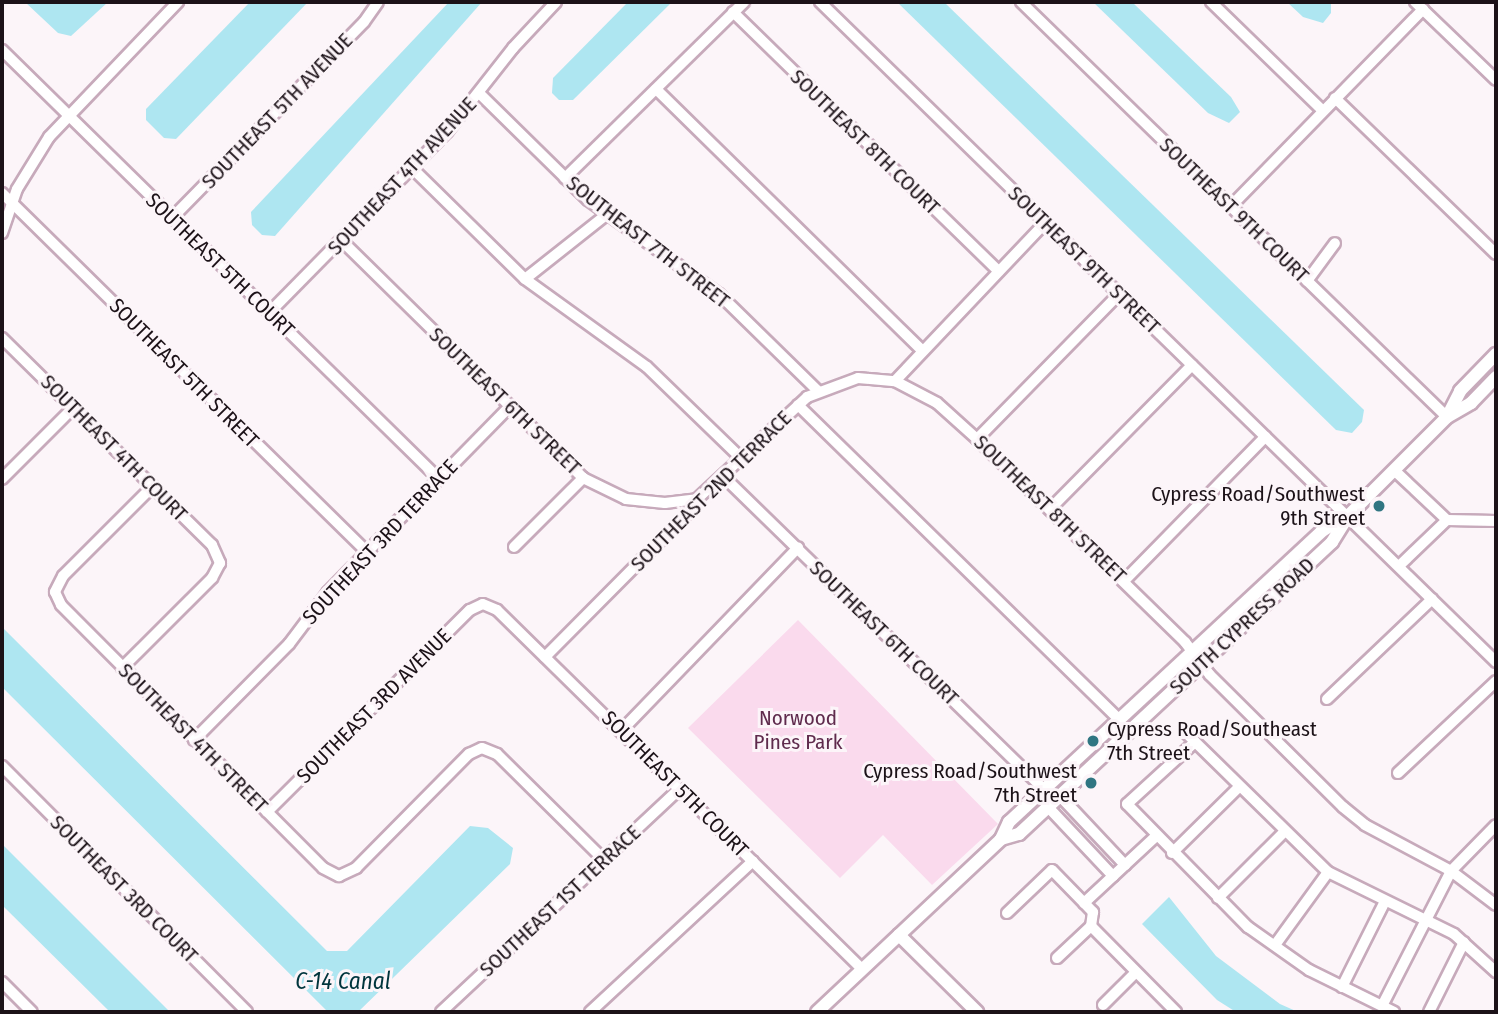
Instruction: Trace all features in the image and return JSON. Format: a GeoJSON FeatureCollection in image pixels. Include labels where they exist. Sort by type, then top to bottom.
{"type":"FeatureCollection","features":[{"type":"Feature","properties":{"kind":"street"},"geometry":{"type":"LineString","coordinates":[[2,233],[38,151],[68,116],[178,2]]}},
{"type":"Feature","properties":{"kind":"street","name":"SOUTHEAST 5TH AVENUE"},"geometry":{"type":"LineString","coordinates":[[172,218],[364,22],[378,2]]}},
{"type":"Feature","properties":{"kind":"street","name":"SOUTHEAST 4TH AVENUE"},"geometry":{"type":"LineString","coordinates":[[269,313],[413,169],[479,93],[513,48],[556,2]]}},
{"type":"Feature","properties":{"kind":"street"},"geometry":{"type":"LineString","coordinates":[[565,178],[744,2]]}},
{"type":"Feature","properties":{"kind":"street","name":"SOUTHEAST 9TH STREET"},"geometry":{"type":"LineString","coordinates":[[820,2],[1265,437],[1349,515],[1496,662]]}},
{"type":"Feature","properties":{"kind":"street","name":"SOUTHEAST 9TH COURT"},"geometry":{"type":"LineString","coordinates":[[1021,2],[1447,417]]}},
{"type":"Feature","properties":{"kind":"street"},"geometry":{"type":"LineString","coordinates":[[1211,2],[1323,111]]}},
{"type":"Feature","properties":{"kind":"street"},"geometry":{"type":"LineString","coordinates":[[1231,206],[1419,6],[1496,80]]}},
{"type":"Feature","properties":{"kind":"street","name":"SOUTHEAST 8TH COURT"},"geometry":{"type":"LineString","coordinates":[[733,12],[998,271]]}},
{"type":"Feature","properties":{"kind":"street","name":"SOUTHEAST 5TH COURT"},"geometry":{"type":"LineString","coordinates":[[2,50],[439,479]]}},
{"type":"Feature","properties":{"kind":"street"},"geometry":{"type":"LineString","coordinates":[[656,89],[922,349]]}},
{"type":"Feature","properties":{"kind":"street","name":"SOUTHEAST 7TH STREET"},"geometry":{"type":"LineString","coordinates":[[479,93],[606,215],[719,294],[818,391]]}},
{"type":"Feature","properties":{"kind":"street"},"geometry":{"type":"LineString","coordinates":[[1335,98],[1496,254]]}},
{"type":"Feature","properties":{"kind":"street"},"geometry":{"type":"LineString","coordinates":[[413,169],[524,279],[648,368],[743,460]]}},
{"type":"Feature","properties":{"kind":"street","name":"SOUTHEAST 5TH STREET"},"geometry":{"type":"LineString","coordinates":[[2,193],[367,552]]}},
{"type":"Feature","properties":{"kind":"street"},"geometry":{"type":"LineString","coordinates":[[524,279],[606,215]]}},
{"type":"Feature","properties":{"kind":"street"},"geometry":{"type":"LineString","coordinates":[[895,381],[922,349],[1045,223]]}},
{"type":"Feature","properties":{"kind":"street","name":"SOUTHEAST 6TH STREET"},"geometry":{"type":"LineString","coordinates":[[342,241],[583,478],[626,499],[666,503],[697,499]]}},
{"type":"Feature","properties":{"kind":"street"},"geometry":{"type":"LineString","coordinates":[[1307,281],[1335,243]]}},
{"type":"Feature","properties":{"kind":"street"},"geometry":{"type":"LineString","coordinates":[[977,439],[1119,293]]}},
{"type":"Feature","properties":{"kind":"street","name":"SOUTHEAST 4TH COURT"},"geometry":{"type":"LineString","coordinates":[[2,338],[212,545],[220,563],[212,578],[122,668]]}},
{"type":"Feature","properties":{"kind":"street","name":"SOUTH CYPRESS ROAD"},"geometry":{"type":"LineString","coordinates":[[1447,417],[1460,391],[1496,355]]}},
{"type":"Feature","properties":{"kind":"street"},"geometry":{"type":"LineString","coordinates":[[1051,509],[1192,365]]}},
{"type":"Feature","properties":{"kind":"street","name":"SOUTH CYPRESS ROAD"},"geometry":{"type":"LineString","coordinates":[[1002,839],[1019,834],[1332,542],[1349,515],[1447,417],[1471,403],[1496,377]]}},
{"type":"Feature","properties":{"kind":"street","name":"SOUTHEAST 2ND TERRACE"},"geometry":{"type":"LineString","coordinates":[[545,657],[686,515],[697,499],[724,478],[797,405],[818,391],[858,378],[895,381]]}},
{"type":"Feature","properties":{"kind":"street","name":"SOUTHEAST 8TH STREET"},"geometry":{"type":"LineString","coordinates":[[895,381],[937,402],[1051,509],[1350,813],[1451,870],[1496,905]]}},
{"type":"Feature","properties":{"kind":"street"},"geometry":{"type":"LineString","coordinates":[[797,405],[1119,719]]}},
{"type":"Feature","properties":{"kind":"street","name":"SOUTHEAST 3RD TERRACE"},"geometry":{"type":"LineString","coordinates":[[194,740],[289,644],[311,611],[510,406]]}},
{"type":"Feature","properties":{"kind":"street"},"geometry":{"type":"LineString","coordinates":[[2,479],[74,408]]}},
{"type":"Feature","properties":{"kind":"street"},"geometry":{"type":"LineString","coordinates":[[1124,581],[1265,437]]}},
{"type":"Feature","properties":{"kind":"street"},"geometry":{"type":"LineString","coordinates":[[1394,470],[1447,520],[1496,521]]}},
{"type":"Feature","properties":{"kind":"street"},"geometry":{"type":"LineString","coordinates":[[514,547],[583,478]]}},
{"type":"Feature","properties":{"kind":"street","name":"SOUTHEAST 6TH COURT"},"geometry":{"type":"LineString","coordinates":[[724,478],[1044,789]]}},
{"type":"Feature","properties":{"kind":"street","name":"SOUTHEAST 4TH STREET"},"geometry":{"type":"LineString","coordinates":[[153,486],[63,576],[55,592],[63,608],[323,868],[339,876],[356,868],[469,754],[482,748],[497,754],[604,860]]}},
{"type":"Feature","properties":{"kind":"street","name":"SOUTH CYPRESS ROAD"},"geometry":{"type":"LineString","coordinates":[[817,1012],[1002,839],[1009,822],[1044,789],[1322,531],[1349,515]]}},
{"type":"Feature","properties":{"kind":"street"},"geometry":{"type":"LineString","coordinates":[[1400,565],[1447,520]]}},
{"type":"Feature","properties":{"kind":"street"},"geometry":{"type":"LineString","coordinates":[[621,730],[798,548]]}},
{"type":"Feature","properties":{"kind":"street"},"geometry":{"type":"LineString","coordinates":[[1327,699],[1432,598]]}},
{"type":"Feature","properties":{"kind":"street","name":"SOUTHEAST 5TH COURT"},"geometry":{"type":"LineString","coordinates":[[483,604],[497,610],[862,970]]}},
{"type":"Feature","properties":{"kind":"street","name":"SOUTHEAST 3RD AVENUE"},"geometry":{"type":"LineString","coordinates":[[267,813],[470,610],[483,604]]}},
{"type":"Feature","properties":{"kind":"street"},"geometry":{"type":"LineString","coordinates":[[1398,773],[1496,681]]}},
{"type":"Feature","properties":{"kind":"street"},"geometry":{"type":"LineString","coordinates":[[1184,731],[1283,833],[1328,872],[1425,919],[1464,942],[1496,972]]}},
{"type":"Feature","properties":{"kind":"street"},"geometry":{"type":"LineString","coordinates":[[1195,742],[1127,804],[1155,836],[1218,898],[1275,945],[1342,987],[1394,1012]]}},
{"type":"Feature","properties":{"kind":"street","name":"SOUTHEAST 3RD COURT"},"geometry":{"type":"LineString","coordinates":[[2,766],[247,1012]]}},
{"type":"Feature","properties":{"kind":"street"},"geometry":{"type":"LineString","coordinates":[[1172,853],[1238,788]]}},
{"type":"Feature","properties":{"kind":"street","name":"SOUTHEAST 1ST TERRACE"},"geometry":{"type":"LineString","coordinates":[[440,1012],[453,1008],[679,789]]}},
{"type":"Feature","properties":{"kind":"street"},"geometry":{"type":"LineString","coordinates":[[1060,796],[1125,865]]}},
{"type":"Feature","properties":{"kind":"street"},"geometry":{"type":"LineString","coordinates":[[1048,807],[1113,876]]}},
{"type":"Feature","properties":{"kind":"street"},"geometry":{"type":"LineString","coordinates":[[1382,1004],[1451,870],[1496,825]]}},
{"type":"Feature","properties":{"kind":"street"},"geometry":{"type":"LineString","coordinates":[[1218,898],[1283,833]]}},
{"type":"Feature","properties":{"kind":"street"},"geometry":{"type":"LineString","coordinates":[[1084,903],[1155,836]]}},
{"type":"Feature","properties":{"kind":"street"},"geometry":{"type":"LineString","coordinates":[[590,1012],[753,861]]}},
{"type":"Feature","properties":{"kind":"street"},"geometry":{"type":"LineString","coordinates":[[1007,913],[1052,870],[1093,912],[1091,926],[1057,958]]}},
{"type":"Feature","properties":{"kind":"street"},"geometry":{"type":"LineString","coordinates":[[1275,945],[1328,872]]}},
{"type":"Feature","properties":{"kind":"street"},"geometry":{"type":"LineString","coordinates":[[1342,987],[1385,901]]}},
{"type":"Feature","properties":{"kind":"street"},"geometry":{"type":"LineString","coordinates":[[1091,926],[1176,1012]]}},
{"type":"Feature","properties":{"kind":"street"},"geometry":{"type":"LineString","coordinates":[[899,934],[977,1012]]}},
{"type":"Feature","properties":{"kind":"street"},"geometry":{"type":"LineString","coordinates":[[1429,1012],[1464,942]]}},
{"type":"Feature","properties":{"kind":"street"},"geometry":{"type":"LineString","coordinates":[[1103,1005],[1135,973]]}},
{"type":"Feature","properties":{"kind":"street"},"geometry":{"type":"LineString","coordinates":[[2,982],[32,1012]]}},
{"type":"Feature","properties":{"kind":"green space","name":"Norwood Pines Park"},"geometry":{"type":"Polygon","coordinates":[[[798,620],[998,824],[932,885],[883,835],[840,878],[688,728],[798,620]]]}},
{"type":"Feature","properties":{"kind":"water"},"geometry":{"type":"Polygon","coordinates":[[[25,2],[108,2],[71,36],[58,33],[25,2]]]}},
{"type":"Feature","properties":{"kind":"water"},"geometry":{"type":"Polygon","coordinates":[[[250,2],[308,2],[176,139],[164,138],[146,120],[146,109],[250,2]]]}},
{"type":"Feature","properties":{"kind":"water"},"geometry":{"type":"Polygon","coordinates":[[[449,2],[482,2],[275,236],[262,235],[252,225],[251,212],[449,2]]]}},
{"type":"Feature","properties":{"kind":"water"},"geometry":{"type":"Polygon","coordinates":[[[628,2],[672,2],[573,100],[559,100],[552,93],[553,78],[628,2]]]}},
{"type":"Feature","properties":{"kind":"water"},"geometry":{"type":"Polygon","coordinates":[[[897,2],[944,2],[1364,410],[1362,422],[1352,433],[1336,430],[897,2]]]}},
{"type":"Feature","properties":{"kind":"water"},"geometry":{"type":"Polygon","coordinates":[[[1093,2],[1132,2],[1231,97],[1240,112],[1229,123],[1208,113],[1093,2]]]}},
{"type":"Feature","properties":{"kind":"water"},"geometry":{"type":"Polygon","coordinates":[[[1287,2],[1331,2],[1331,13],[1323,23],[1303,17],[1287,2]]]}},
{"type":"Feature","properties":{"kind":"water","name":"C-14 Canal"},"geometry":{"type":"Polygon","coordinates":[[[2,627],[327,951],[347,951],[470,826],[488,828],[513,848],[510,864],[358,1012],[328,1012],[2,687],[2,627]]]}},
{"type":"Feature","properties":{"kind":"water"},"geometry":{"type":"Polygon","coordinates":[[[2,844],[170,1012],[110,1012],[2,905],[2,844]]]}},
{"type":"Feature","properties":{"kind":"water"},"geometry":{"type":"Polygon","coordinates":[[[1169,897],[1216,956],[1280,1004],[1298,1012],[1236,1012],[1217,1000],[1142,924],[1169,897]]]}},
{"type":"Feature","properties":{"kind":"place","name":"Cypress Road/Southwest 9th Street"},"geometry":{"type":"Point","coordinates":[1379,506]}},
{"type":"Feature","properties":{"kind":"place","name":"Cypress Road/Southeast 7th Street"},"geometry":{"type":"Point","coordinates":[1093,741]}},
{"type":"Feature","properties":{"kind":"place","name":"Cypress Road/Southwest 7th Street"},"geometry":{"type":"Point","coordinates":[1091,783]}}]}
